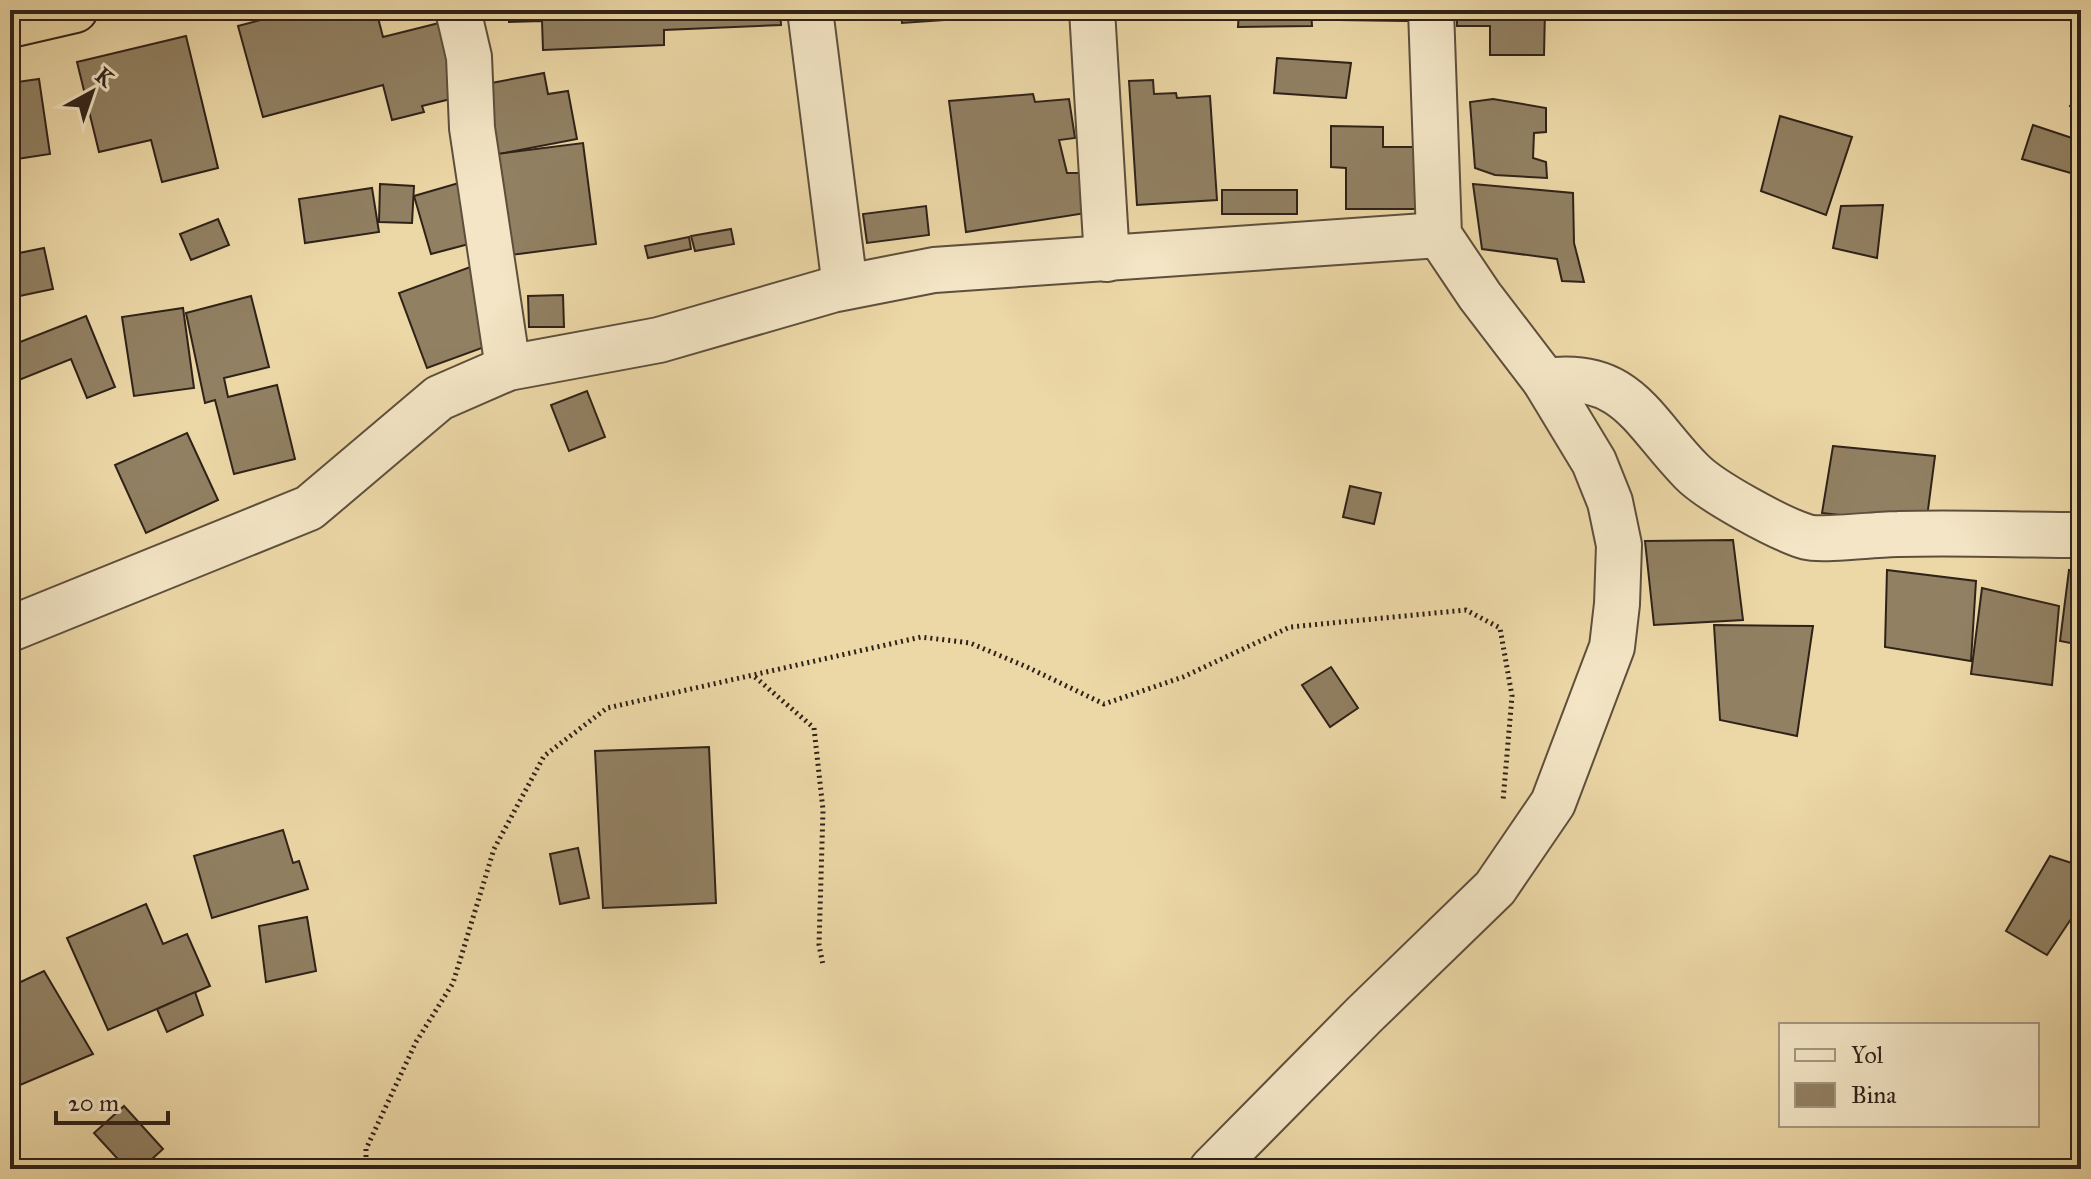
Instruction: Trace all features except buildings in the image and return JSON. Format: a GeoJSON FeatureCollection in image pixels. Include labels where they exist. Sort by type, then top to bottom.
{"type":"FeatureCollection","features":[{"type":"Feature","properties":{"kind":"highway"},"geometry":{"type":"LineString","coordinates":[[10,25],[75,10]]}},
{"type":"Feature","properties":{"kind":"street"},"geometry":{"type":"LineString","coordinates":[[458,10],[469,57],[472,128],[508,368]]}},
{"type":"Feature","properties":{"kind":"street"},"geometry":{"type":"LineString","coordinates":[[810,10],[845,287]]}},
{"type":"Feature","properties":{"kind":"street"},"geometry":{"type":"LineString","coordinates":[[1092,10],[1107,259]]}},
{"type":"Feature","properties":{"kind":"street"},"geometry":{"type":"LineString","coordinates":[[1212,1169],[1495,888],[1553,803],[1612,647],[1619,545],[1610,502],[1594,462],[1545,381],[1480,296],[1439,235],[1431,10]]}},
{"type":"Feature","properties":{"kind":"street"},"geometry":{"type":"LineString","coordinates":[[10,629],[309,508],[439,398],[508,368],[659,340],[845,287],[934,270],[1439,235]]}},
{"type":"Feature","properties":{"kind":"street"},"geometry":{"type":"LineString","coordinates":[[1545,381],[1568,378],[1591,381],[1616,391],[1636,407],[1693,473],[1753,512],[1809,538],[1900,534],[2081,535]]}},
{"type":"Feature","properties":{"kind":"path"},"geometry":{"type":"LineString","coordinates":[[366,1169],[366,1149],[372,1135],[416,1042],[453,983],[494,849],[544,756],[607,708],[921,637],[970,643],[1104,704],[1183,677],[1290,627],[1466,610],[1500,628],[1512,696],[1502,814]]}},
{"type":"Feature","properties":{"kind":"path"},"geometry":{"type":"LineString","coordinates":[[755,676],[814,728],[823,810],[819,945],[823,965]]}}]}
